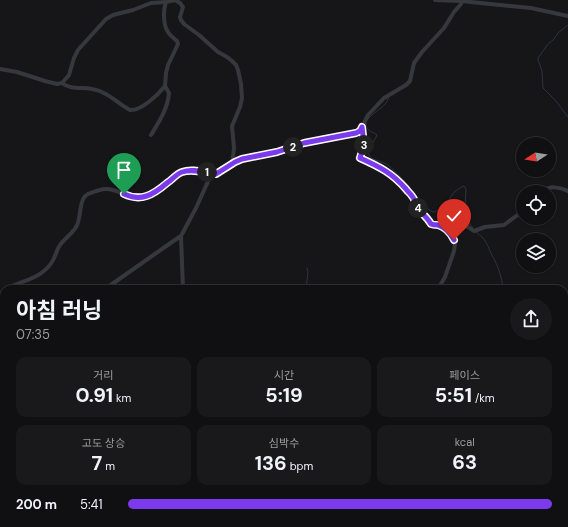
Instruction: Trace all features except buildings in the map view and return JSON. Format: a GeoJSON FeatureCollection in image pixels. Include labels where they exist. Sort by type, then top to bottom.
{"type":"FeatureCollection","features":[{"type":"Feature","properties":{"kind":"street"},"geometry":{"type":"LineString","coordinates":[[62,83],[69,75],[78,50],[106,19],[113,15],[133,10],[151,3],[175,0],[183,7],[180,20],[218,52],[232,61],[238,70],[242,84],[242,98],[232,126],[234,148],[232,164]]}},
{"type":"Feature","properties":{"kind":"street"},"geometry":{"type":"LineString","coordinates":[[435,0],[461,0],[531,8],[568,16]]}},
{"type":"Feature","properties":{"kind":"street"},"geometry":{"type":"LineString","coordinates":[[111,285],[181,236],[210,177],[242,159],[277,152],[304,143],[360,131],[368,115],[384,98],[410,81],[414,63],[444,28],[461,4],[461,0]]}},
{"type":"Feature","properties":{"kind":"street"},"geometry":{"type":"LineString","coordinates":[[151,135],[161,119],[168,103],[170,93],[166,86],[166,73],[168,65],[178,44],[166,28],[164,7],[166,2]]}},
{"type":"Feature","properties":{"kind":"street"},"geometry":{"type":"LineString","coordinates":[[0,69],[17,72],[58,84],[62,83],[80,89],[91,89],[103,93],[132,111],[152,100],[166,86]]}},
{"type":"Feature","properties":{"kind":"street"},"geometry":{"type":"LineString","coordinates":[[362,127],[364,144],[359,158],[384,169],[394,176],[411,195],[416,206],[427,217],[431,224],[438,225],[446,223],[460,223],[466,225],[474,231],[485,227],[504,225],[516,216]]}},
{"type":"Feature","properties":{"kind":"street"},"geometry":{"type":"LineString","coordinates":[[17,285],[40,275],[49,266],[59,246],[76,227],[83,200],[89,194],[105,189],[134,197],[142,197],[155,192],[182,172],[200,171],[216,174]]}},
{"type":"Feature","properties":{"kind":"street"},"geometry":{"type":"LineString","coordinates":[[556,188],[568,191]]}},
{"type":"Feature","properties":{"kind":"street"},"geometry":{"type":"LineString","coordinates":[[438,225],[450,233],[455,244],[445,276],[440,285]]}},
{"type":"Feature","properties":{"kind":"street"},"geometry":{"type":"LineString","coordinates":[[181,236],[183,285]]}},
{"type":"Feature","properties":{"kind":"waterway"},"geometry":{"type":"LineString","coordinates":[[568,25],[558,33],[538,58],[542,71],[543,88],[555,100],[568,117]]}},
{"type":"Feature","properties":{"kind":"waterway"},"geometry":{"type":"LineString","coordinates":[[368,119],[383,107],[389,97]]}},
{"type":"Feature","properties":{"kind":"waterway"},"geometry":{"type":"LineString","coordinates":[[366,124],[368,129],[377,135],[369,151],[370,157],[386,164],[391,168],[415,194],[422,206],[433,212],[440,210],[445,206],[455,191],[463,186],[465,187],[465,214],[473,228]]}},
{"type":"Feature","properties":{"kind":"waterway"},"geometry":{"type":"LineString","coordinates":[[476,232],[485,240],[498,267],[502,285]]}},
{"type":"Feature","properties":{"kind":"waterway"},"geometry":{"type":"LineString","coordinates":[[306,285],[307,268]]}},
{"type":"Feature","properties":{"kind":"route"},"geometry":{"type":"LineString","coordinates":[[124,194],[140,198],[144,197],[155,192],[182,172],[200,171],[216,174],[242,159],[286,150],[304,143],[356,133],[360,131],[362,127],[364,144],[360,158],[371,162],[394,176],[411,195],[416,206],[427,217],[431,224],[438,225],[443,228],[450,233],[454,240]]}}]}
